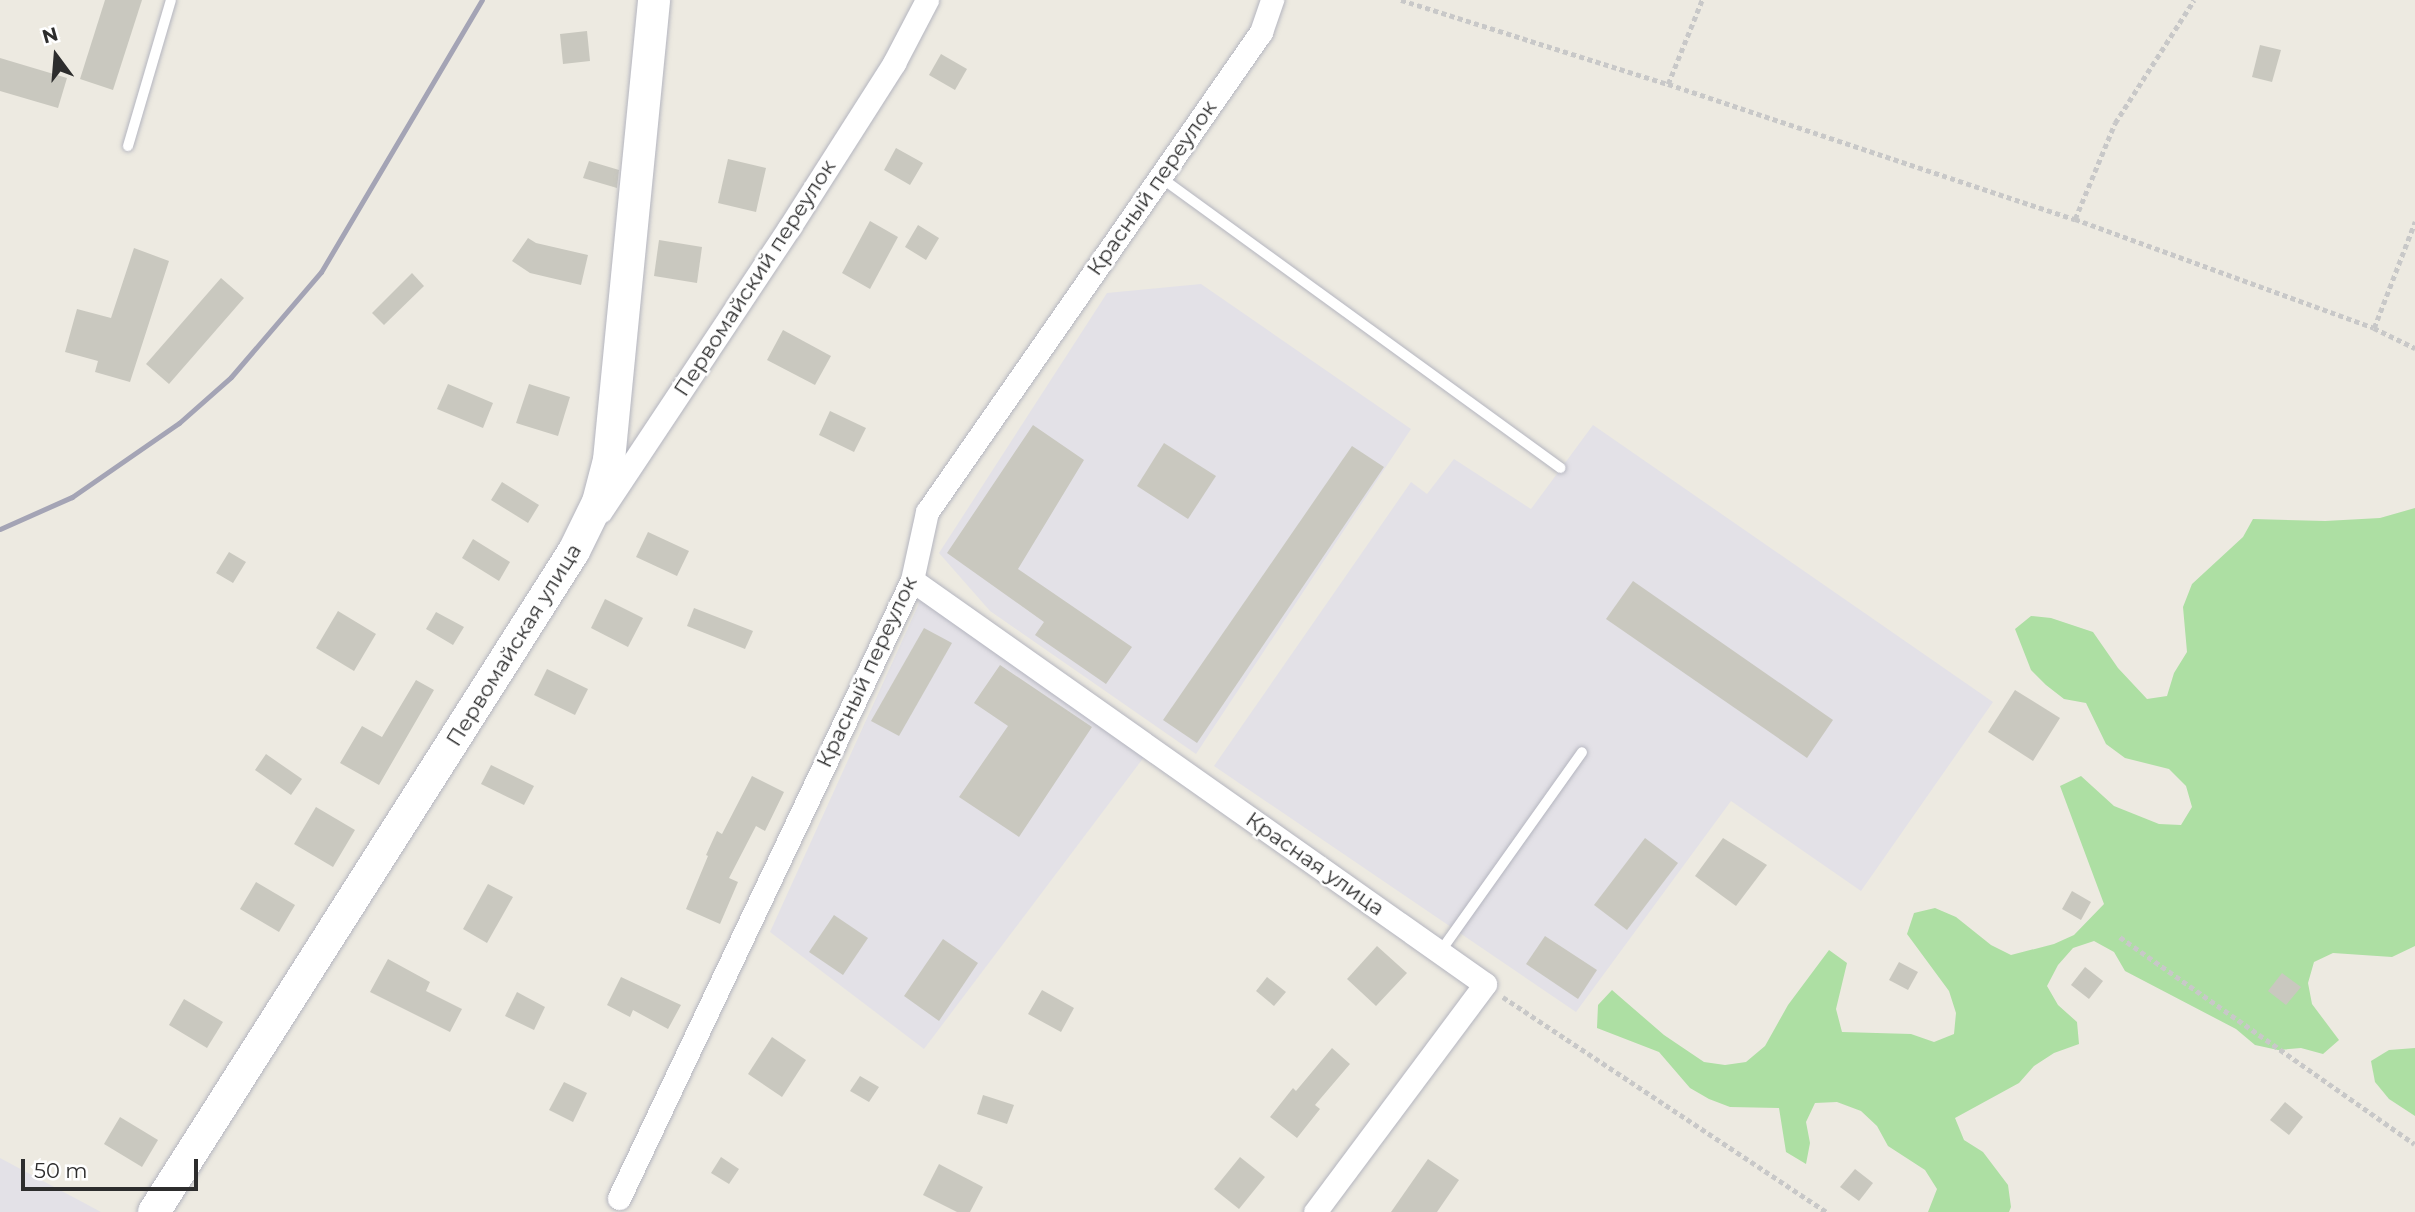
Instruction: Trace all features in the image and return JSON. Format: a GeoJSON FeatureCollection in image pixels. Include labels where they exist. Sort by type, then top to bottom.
{"type":"FeatureCollection","features":[{"type":"Feature","properties":{"kind":"street","name":"Первомайская улица"},"geometry":{"type":"LineString","coordinates":[[154,1212],[575,551],[598,502],[609,460],[654,0]]}},
{"type":"Feature","properties":{"kind":"street","name":"Первомайский переулок"},"geometry":{"type":"LineString","coordinates":[[575,551],[789,228],[894,63],[927,0]]}},
{"type":"Feature","properties":{"kind":"street","name":"Красный переулок"},"geometry":{"type":"LineString","coordinates":[[619,1198],[912,580],[927,512],[1261,32],[1272,0]]}},
{"type":"Feature","properties":{"kind":"street","name":"Красная улица"},"geometry":{"type":"LineString","coordinates":[[912,580],[1485,984]]}},
{"type":"Feature","properties":{"kind":"street"},"geometry":{"type":"LineString","coordinates":[[1315,1212],[1485,984]]}},
{"type":"Feature","properties":{"kind":"lane"},"geometry":{"type":"LineString","coordinates":[[128,146],[171,0]]}},
{"type":"Feature","properties":{"kind":"lane"},"geometry":{"type":"LineString","coordinates":[[1160,177],[1561,468]]}},
{"type":"Feature","properties":{"kind":"lane"},"geometry":{"type":"LineString","coordinates":[[1440,953],[1582,752]]}},
{"type":"Feature","properties":{"kind":"path"},"geometry":{"type":"LineString","coordinates":[[1401,0],[1668,83],[2075,219],[2374,328],[2415,348]]}},
{"type":"Feature","properties":{"kind":"path"},"geometry":{"type":"LineString","coordinates":[[1668,83],[1702,0]]}},
{"type":"Feature","properties":{"kind":"path"},"geometry":{"type":"LineString","coordinates":[[2075,219],[2115,123],[2193,0]]}},
{"type":"Feature","properties":{"kind":"path"},"geometry":{"type":"LineString","coordinates":[[2374,328],[2415,222]]}},
{"type":"Feature","properties":{"kind":"path"},"geometry":{"type":"LineString","coordinates":[[2120,937],[2415,1144]]}},
{"type":"Feature","properties":{"kind":"path"},"geometry":{"type":"LineString","coordinates":[[1485,984],[1560,1038],[1826,1212]]}},
{"type":"Feature","properties":{"kind":"shaded area"},"geometry":{"type":"Polygon","coordinates":[[[1201,284],[1411,429],[1196,754],[990,611],[939,553],[1107,293],[1201,284]]]}},
{"type":"Feature","properties":{"kind":"shaded area"},"geometry":{"type":"Polygon","coordinates":[[[1593,425],[1993,702],[1861,891],[1731,801],[1576,1012],[1214,766],[1411,482],[1427,494],[1454,459],[1531,509],[1593,425]]]}},
{"type":"Feature","properties":{"kind":"shaded area"},"geometry":{"type":"Polygon","coordinates":[[[922,597],[1144,757],[924,1049],[770,932],[922,597]]]}},
{"type":"Feature","properties":{"kind":"shaded area"},"geometry":{"type":"Polygon","coordinates":[[[0,1158],[101,1212],[0,1212],[0,1158]]]}},
{"type":"Feature","properties":{"kind":"green space"},"geometry":{"type":"Polygon","coordinates":[[[2415,508],[2415,946],[2392,957],[2333,953],[2314,962],[2308,983],[2312,1004],[2339,1040],[2323,1054],[2301,1048],[2278,1050],[2255,1045],[2236,1029],[2125,971],[2114,952],[2094,941],[2073,948],[2058,965],[2047,986],[2058,1005],[2077,1022],[2079,1044],[2054,1053],[2034,1066],[2019,1083],[1955,1118],[1964,1140],[1983,1152],[2008,1185],[2011,1207],[2009,1212],[1928,1212],[1937,1189],[1925,1170],[1888,1146],[1877,1126],[1861,1111],[1837,1102],[1815,1103],[1806,1122],[1810,1143],[1806,1164],[1786,1152],[1779,1108],[1730,1107],[1709,1099],[1690,1088],[1659,1052],[1597,1028],[1598,1005],[1612,990],[1664,1035],[1704,1062],[1725,1065],[1746,1062],[1765,1046],[1788,1005],[1829,950],[1847,963],[1836,1009],[1842,1032],[1911,1034],[1934,1042],[1954,1034],[1956,1013],[1949,991],[1907,934],[1914,913],[1935,908],[1956,917],[1991,945],[2011,955],[2054,944],[2074,935],[2104,904],[2060,786],[2081,776],[2114,806],[2159,824],[2181,825],[2192,807],[2186,786],[2169,769],[2125,758],[2106,744],[2086,703],[2064,699],[2031,670],[2015,629],[2031,616],[2051,618],[2093,632],[2118,668],[2147,699],[2167,696],[2174,673],[2187,652],[2183,607],[2192,584],[2243,537],[2253,519],[2325,521],[2380,518],[2415,508]]]}},
{"type":"Feature","properties":{"kind":"green space"},"geometry":{"type":"Polygon","coordinates":[[[2415,1048],[2415,1116],[2389,1099],[2375,1082],[2371,1061],[2389,1050],[2415,1048]]]}},
{"type":"Feature","properties":{"kind":"building"},"geometry":{"type":"Polygon","coordinates":[[[105,0],[142,0],[113,90],[80,79],[105,0]]]}},
{"type":"Feature","properties":{"kind":"building"},"geometry":{"type":"Polygon","coordinates":[[[587,31],[590,61],[563,64],[560,34],[587,31]]]}},
{"type":"Feature","properties":{"kind":"building"},"geometry":{"type":"Polygon","coordinates":[[[2260,45],[2281,50],[2272,82],[2252,77],[2260,45]]]}},
{"type":"Feature","properties":{"kind":"building"},"geometry":{"type":"Polygon","coordinates":[[[941,54],[967,69],[955,90],[929,75],[941,54]]]}},
{"type":"Feature","properties":{"kind":"building"},"geometry":{"type":"Polygon","coordinates":[[[0,58],[67,78],[58,108],[0,91],[0,58]]]}},
{"type":"Feature","properties":{"kind":"building"},"geometry":{"type":"Polygon","coordinates":[[[896,148],[923,163],[910,185],[884,170],[896,148]]]}},
{"type":"Feature","properties":{"kind":"building"},"geometry":{"type":"Polygon","coordinates":[[[728,159],[766,168],[756,212],[718,203],[728,159]]]}},
{"type":"Feature","properties":{"kind":"building"},"geometry":{"type":"Polygon","coordinates":[[[589,161],[619,170],[617,188],[583,178],[589,161]]]}},
{"type":"Feature","properties":{"kind":"building"},"geometry":{"type":"Polygon","coordinates":[[[870,221],[898,237],[870,289],[842,273],[870,221]]]}},
{"type":"Feature","properties":{"kind":"building"},"geometry":{"type":"Polygon","coordinates":[[[918,225],[939,238],[926,260],[905,247],[918,225]]]}},
{"type":"Feature","properties":{"kind":"building"},"geometry":{"type":"Polygon","coordinates":[[[528,238],[536,243],[588,255],[581,285],[530,273],[512,261],[528,238]]]}},
{"type":"Feature","properties":{"kind":"building"},"geometry":{"type":"Polygon","coordinates":[[[659,240],[702,247],[697,283],[654,276],[659,240]]]}},
{"type":"Feature","properties":{"kind":"building"},"geometry":{"type":"Polygon","coordinates":[[[134,248],[169,261],[130,382],[95,372],[98,361],[65,352],[77,309],[111,318],[134,248]]]}},
{"type":"Feature","properties":{"kind":"building"},"geometry":{"type":"Polygon","coordinates":[[[412,273],[424,286],[384,325],[372,313],[412,273]]]}},
{"type":"Feature","properties":{"kind":"building"},"geometry":{"type":"Polygon","coordinates":[[[221,278],[244,298],[169,384],[146,364],[221,278]]]}},
{"type":"Feature","properties":{"kind":"building"},"geometry":{"type":"Polygon","coordinates":[[[783,330],[831,356],[815,385],[767,360],[783,330]]]}},
{"type":"Feature","properties":{"kind":"building"},"geometry":{"type":"Polygon","coordinates":[[[448,384],[493,403],[483,428],[437,409],[448,384]]]}},
{"type":"Feature","properties":{"kind":"building"},"geometry":{"type":"Polygon","coordinates":[[[529,384],[570,397],[558,436],[516,423],[529,384]]]}},
{"type":"Feature","properties":{"kind":"building"},"geometry":{"type":"Polygon","coordinates":[[[830,411],[866,428],[854,452],[819,435],[830,411]]]}},
{"type":"Feature","properties":{"kind":"building"},"geometry":{"type":"Polygon","coordinates":[[[1033,425],[1084,460],[1018,569],[1132,647],[1106,684],[1035,635],[1044,622],[947,553],[1033,425]]]}},
{"type":"Feature","properties":{"kind":"building"},"geometry":{"type":"Polygon","coordinates":[[[1164,443],[1216,476],[1188,519],[1137,486],[1164,443]]]}},
{"type":"Feature","properties":{"kind":"building"},"geometry":{"type":"Polygon","coordinates":[[[1352,446],[1384,467],[1197,743],[1163,720],[1352,446]]]}},
{"type":"Feature","properties":{"kind":"building"},"geometry":{"type":"Polygon","coordinates":[[[502,482],[539,505],[528,523],[491,500],[502,482]]]}},
{"type":"Feature","properties":{"kind":"building"},"geometry":{"type":"Polygon","coordinates":[[[648,532],[689,551],[677,576],[636,557],[648,532]]]}},
{"type":"Feature","properties":{"kind":"building"},"geometry":{"type":"Polygon","coordinates":[[[473,539],[510,562],[499,581],[462,558],[473,539]]]}},
{"type":"Feature","properties":{"kind":"building"},"geometry":{"type":"Polygon","coordinates":[[[229,552],[246,562],[233,583],[216,573],[229,552]]]}},
{"type":"Feature","properties":{"kind":"building"},"geometry":{"type":"Polygon","coordinates":[[[1633,581],[1833,720],[1807,758],[1606,619],[1633,581]]]}},
{"type":"Feature","properties":{"kind":"building"},"geometry":{"type":"Polygon","coordinates":[[[605,599],[643,618],[628,647],[591,628],[605,599]]]}},
{"type":"Feature","properties":{"kind":"building"},"geometry":{"type":"Polygon","coordinates":[[[694,608],[753,631],[745,649],[687,626],[694,608]]]}},
{"type":"Feature","properties":{"kind":"building"},"geometry":{"type":"Polygon","coordinates":[[[338,611],[376,634],[354,671],[316,648],[338,611]]]}},
{"type":"Feature","properties":{"kind":"building"},"geometry":{"type":"Polygon","coordinates":[[[436,612],[464,627],[453,645],[426,629],[436,612]]]}},
{"type":"Feature","properties":{"kind":"building"},"geometry":{"type":"Polygon","coordinates":[[[924,628],[952,643],[899,736],[871,721],[924,628]]]}},
{"type":"Feature","properties":{"kind":"building"},"geometry":{"type":"Polygon","coordinates":[[[1000,665],[1092,727],[1019,837],[959,797],[1008,726],[974,703],[1000,665]]]}},
{"type":"Feature","properties":{"kind":"building"},"geometry":{"type":"Polygon","coordinates":[[[547,669],[588,689],[575,715],[534,695],[547,669]]]}},
{"type":"Feature","properties":{"kind":"building"},"geometry":{"type":"Polygon","coordinates":[[[416,680],[434,690],[379,785],[340,763],[362,726],[382,737],[416,680]]]}},
{"type":"Feature","properties":{"kind":"building"},"geometry":{"type":"Polygon","coordinates":[[[2015,690],[2060,718],[2033,761],[1988,732],[2015,690]]]}},
{"type":"Feature","properties":{"kind":"building"},"geometry":{"type":"Polygon","coordinates":[[[266,754],[302,779],[291,795],[255,770],[266,754]]]}},
{"type":"Feature","properties":{"kind":"building"},"geometry":{"type":"Polygon","coordinates":[[[491,765],[534,786],[524,805],[481,784],[491,765]]]}},
{"type":"Feature","properties":{"kind":"building"},"geometry":{"type":"Polygon","coordinates":[[[752,776],[784,792],[765,831],[756,826],[729,878],[738,882],[720,924],[686,909],[717,831],[722,834],[752,776]]]}},
{"type":"Feature","properties":{"kind":"building"},"geometry":{"type":"Polygon","coordinates":[[[316,807],[355,830],[333,867],[294,844],[316,807]]]}},
{"type":"Feature","properties":{"kind":"building"},"geometry":{"type":"Polygon","coordinates":[[[1645,838],[1678,863],[1627,930],[1594,905],[1645,838]]]}},
{"type":"Feature","properties":{"kind":"building"},"geometry":{"type":"Polygon","coordinates":[[[1723,838],[1767,865],[1736,906],[1695,876],[1723,838]]]}},
{"type":"Feature","properties":{"kind":"building"},"geometry":{"type":"Polygon","coordinates":[[[256,882],[295,905],[279,932],[240,909],[256,882]]]}},
{"type":"Feature","properties":{"kind":"building"},"geometry":{"type":"Polygon","coordinates":[[[488,884],[513,897],[487,943],[463,929],[488,884]]]}},
{"type":"Feature","properties":{"kind":"building"},"geometry":{"type":"Polygon","coordinates":[[[2072,891],[2091,902],[2081,920],[2062,909],[2072,891]]]}},
{"type":"Feature","properties":{"kind":"building"},"geometry":{"type":"Polygon","coordinates":[[[834,915],[868,938],[843,975],[809,952],[834,915]]]}},
{"type":"Feature","properties":{"kind":"building"},"geometry":{"type":"Polygon","coordinates":[[[1545,936],[1597,970],[1578,999],[1526,964],[1545,936]]]}},
{"type":"Feature","properties":{"kind":"building"},"geometry":{"type":"Polygon","coordinates":[[[943,939],[978,963],[939,1021],[904,996],[943,939]]]}},
{"type":"Feature","properties":{"kind":"building"},"geometry":{"type":"Polygon","coordinates":[[[1377,946],[1407,973],[1376,1006],[1347,979],[1377,946]]]}},
{"type":"Feature","properties":{"kind":"building"},"geometry":{"type":"Polygon","coordinates":[[[388,959],[430,982],[426,991],[462,1009],[450,1032],[370,992],[388,959]]]}},
{"type":"Feature","properties":{"kind":"building"},"geometry":{"type":"Polygon","coordinates":[[[1899,962],[1918,972],[1908,990],[1889,980],[1899,962]]]}},
{"type":"Feature","properties":{"kind":"building"},"geometry":{"type":"Polygon","coordinates":[[[2085,967],[2103,981],[2089,999],[2071,985],[2085,967]]]}},
{"type":"Feature","properties":{"kind":"building"},"geometry":{"type":"Polygon","coordinates":[[[2282,973],[2301,987],[2286,1005],[2268,991],[2282,973]]]}},
{"type":"Feature","properties":{"kind":"building"},"geometry":{"type":"Polygon","coordinates":[[[621,977],[681,1005],[668,1029],[633,1010],[630,1017],[607,1005],[621,977]]]}},
{"type":"Feature","properties":{"kind":"building"},"geometry":{"type":"Polygon","coordinates":[[[1267,977],[1286,992],[1274,1006],[1256,991],[1267,977]]]}},
{"type":"Feature","properties":{"kind":"building"},"geometry":{"type":"Polygon","coordinates":[[[1042,990],[1074,1008],[1061,1032],[1028,1014],[1042,990]]]}},
{"type":"Feature","properties":{"kind":"building"},"geometry":{"type":"Polygon","coordinates":[[[517,992],[545,1007],[534,1030],[505,1016],[517,992]]]}},
{"type":"Feature","properties":{"kind":"building"},"geometry":{"type":"Polygon","coordinates":[[[184,999],[223,1022],[207,1048],[169,1025],[184,999]]]}},
{"type":"Feature","properties":{"kind":"building"},"geometry":{"type":"Polygon","coordinates":[[[772,1037],[806,1060],[782,1097],[748,1074],[772,1037]]]}},
{"type":"Feature","properties":{"kind":"building"},"geometry":{"type":"Polygon","coordinates":[[[1332,1048],[1350,1064],[1315,1105],[1320,1109],[1297,1138],[1270,1117],[1293,1088],[1296,1091],[1332,1048]]]}},
{"type":"Feature","properties":{"kind":"building"},"geometry":{"type":"Polygon","coordinates":[[[860,1076],[879,1087],[869,1102],[850,1091],[860,1076]]]}},
{"type":"Feature","properties":{"kind":"building"},"geometry":{"type":"Polygon","coordinates":[[[564,1082],[587,1093],[573,1122],[549,1110],[564,1082]]]}},
{"type":"Feature","properties":{"kind":"building"},"geometry":{"type":"Polygon","coordinates":[[[983,1095],[1014,1105],[1007,1124],[977,1114],[983,1095]]]}},
{"type":"Feature","properties":{"kind":"building"},"geometry":{"type":"Polygon","coordinates":[[[2285,1102],[2303,1117],[2289,1135],[2270,1120],[2285,1102]]]}},
{"type":"Feature","properties":{"kind":"building"},"geometry":{"type":"Polygon","coordinates":[[[120,1117],[158,1140],[142,1167],[104,1144],[120,1117]]]}},
{"type":"Feature","properties":{"kind":"building"},"geometry":{"type":"Polygon","coordinates":[[[721,1157],[739,1169],[729,1184],[711,1173],[721,1157]]]}},
{"type":"Feature","properties":{"kind":"building"},"geometry":{"type":"Polygon","coordinates":[[[1240,1157],[1265,1177],[1239,1209],[1214,1189],[1240,1157]]]}},
{"type":"Feature","properties":{"kind":"building"},"geometry":{"type":"Polygon","coordinates":[[[1428,1159],[1459,1180],[1437,1212],[1391,1212],[1428,1159]]]}},
{"type":"Feature","properties":{"kind":"building"},"geometry":{"type":"Polygon","coordinates":[[[939,1164],[983,1187],[970,1212],[957,1212],[923,1195],[939,1164]]]}},
{"type":"Feature","properties":{"kind":"building"},"geometry":{"type":"Polygon","coordinates":[[[1855,1169],[1873,1183],[1859,1201],[1840,1187],[1855,1169]]]}},
{"type":"Feature","properties":{"kind":"railway"},"geometry":{"type":"LineString","coordinates":[[0,529],[72,497],[179,423],[231,377],[321,272],[482,0]]}}]}
